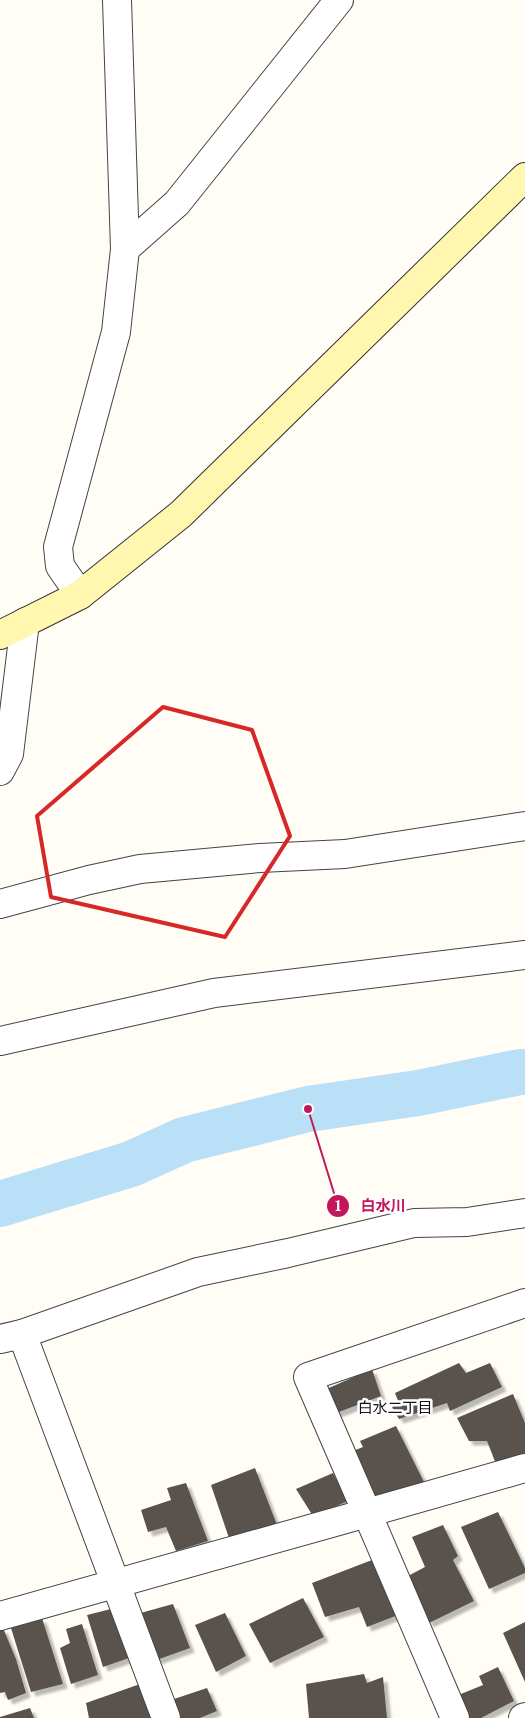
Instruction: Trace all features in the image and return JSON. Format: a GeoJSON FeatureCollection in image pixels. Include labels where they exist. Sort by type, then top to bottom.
{"type":"FeatureCollection","features":[{"type":"Feature","properties":{"kind":"street"},"geometry":{"type":"LineString","coordinates":[[80,595],[60,566],[58,547],[116,332],[125,249],[117,0]]}},
{"type":"Feature","properties":{"kind":"street"},"geometry":{"type":"LineString","coordinates":[[125,249],[176,203],[339,0]]}},
{"type":"Feature","properties":{"kind":"street"},"geometry":{"type":"LineString","coordinates":[[0,635],[80,595],[181,514],[525,177]]}},
{"type":"Feature","properties":{"kind":"street"},"geometry":{"type":"LineString","coordinates":[[0,771],[9,754],[25,622]]}},
{"type":"Feature","properties":{"kind":"street"},"geometry":{"type":"LineString","coordinates":[[0,904],[140,869],[260,858],[345,854],[525,826]]}},
{"type":"Feature","properties":{"kind":"street"},"geometry":{"type":"LineString","coordinates":[[0,1041],[214,993],[525,955]]}},
{"type":"Feature","properties":{"kind":"street"},"geometry":{"type":"LineString","coordinates":[[166,1718],[115,1584],[11,1337],[198,1272],[414,1223],[467,1222],[525,1213]]}},
{"type":"Feature","properties":{"kind":"street"},"geometry":{"type":"LineString","coordinates":[[455,1718],[308,1377],[525,1304]]}},
{"type":"Feature","properties":{"kind":"street"},"geometry":{"type":"LineString","coordinates":[[0,1616],[525,1468]]}},
{"type":"Feature","properties":{"kind":"highlighted area"},"geometry":{"type":"Polygon","coordinates":[[[163,707],[252,730],[290,836],[225,937],[51,897],[37,816],[163,707]]]}},
{"type":"Feature","properties":{"kind":"building"},"geometry":{"type":"Polygon","coordinates":[[[459,1363],[466,1373],[490,1363],[502,1387],[450,1411],[447,1403],[399,1419],[392,1407],[399,1403],[395,1393],[459,1363]]]}},
{"type":"Feature","properties":{"kind":"building"},"geometry":{"type":"Polygon","coordinates":[[[372,1369],[381,1396],[331,1415],[322,1391],[372,1369]]]}},
{"type":"Feature","properties":{"kind":"building"},"geometry":{"type":"Polygon","coordinates":[[[513,1394],[525,1423],[525,1453],[496,1464],[487,1441],[469,1441],[457,1418],[513,1394]]]}},
{"type":"Feature","properties":{"kind":"building"},"geometry":{"type":"Polygon","coordinates":[[[396,1426],[425,1484],[377,1500],[353,1451],[363,1447],[360,1441],[396,1426]]]}},
{"type":"Feature","properties":{"kind":"building"},"geometry":{"type":"Polygon","coordinates":[[[255,1468],[277,1525],[230,1541],[211,1485],[255,1468]]]}},
{"type":"Feature","properties":{"kind":"building"},"geometry":{"type":"Polygon","coordinates":[[[333,1473],[348,1501],[313,1516],[296,1489],[333,1473]]]}},
{"type":"Feature","properties":{"kind":"building"},"geometry":{"type":"Polygon","coordinates":[[[186,1483],[208,1541],[176,1551],[166,1527],[148,1532],[141,1510],[171,1500],[167,1488],[186,1483]]]}},
{"type":"Feature","properties":{"kind":"building"},"geometry":{"type":"Polygon","coordinates":[[[498,1512],[525,1568],[525,1573],[489,1589],[461,1527],[498,1512]]]}},
{"type":"Feature","properties":{"kind":"building"},"geometry":{"type":"Polygon","coordinates":[[[443,1525],[458,1556],[453,1560],[474,1601],[429,1623],[406,1577],[425,1567],[412,1537],[443,1525]]]}},
{"type":"Feature","properties":{"kind":"building"},"geometry":{"type":"Polygon","coordinates":[[[372,1560],[398,1615],[367,1627],[359,1607],[325,1617],[312,1583],[372,1560]]]}},
{"type":"Feature","properties":{"kind":"building"},"geometry":{"type":"Polygon","coordinates":[[[303,1598],[324,1637],[270,1663],[249,1624],[303,1598]]]}},
{"type":"Feature","properties":{"kind":"building"},"geometry":{"type":"Polygon","coordinates":[[[173,1604],[190,1648],[151,1662],[137,1614],[173,1604]]]}},
{"type":"Feature","properties":{"kind":"building"},"geometry":{"type":"Polygon","coordinates":[[[115,1608],[129,1658],[103,1667],[87,1615],[115,1608]]]}},
{"type":"Feature","properties":{"kind":"building"},"geometry":{"type":"Polygon","coordinates":[[[225,1613],[246,1656],[216,1672],[195,1625],[225,1613]]]}},
{"type":"Feature","properties":{"kind":"building"},"geometry":{"type":"Polygon","coordinates":[[[42,1618],[63,1684],[31,1692],[10,1625],[42,1618]]]}},
{"type":"Feature","properties":{"kind":"building"},"geometry":{"type":"Polygon","coordinates":[[[525,1622],[525,1682],[503,1633],[525,1622]]]}},
{"type":"Feature","properties":{"kind":"building"},"geometry":{"type":"Polygon","coordinates":[[[82,1624],[98,1675],[71,1684],[60,1648],[70,1643],[66,1629],[82,1624]]]}},
{"type":"Feature","properties":{"kind":"building"},"geometry":{"type":"Polygon","coordinates":[[[3,1628],[16,1659],[26,1693],[8,1700],[5,1692],[0,1693],[0,1629],[3,1628]]]}},
{"type":"Feature","properties":{"kind":"building"},"geometry":{"type":"Polygon","coordinates":[[[498,1667],[514,1701],[481,1718],[467,1718],[456,1696],[483,1685],[479,1676],[498,1667]]]}},
{"type":"Feature","properties":{"kind":"building"},"geometry":{"type":"Polygon","coordinates":[[[364,1674],[367,1683],[383,1677],[387,1718],[309,1718],[306,1684],[364,1674]]]}},
{"type":"Feature","properties":{"kind":"building"},"geometry":{"type":"Polygon","coordinates":[[[143,1683],[156,1718],[89,1718],[86,1703],[143,1683]]]}},
{"type":"Feature","properties":{"kind":"building"},"geometry":{"type":"Polygon","coordinates":[[[207,1688],[217,1711],[200,1718],[173,1718],[165,1702],[207,1688]]]}},
{"type":"Feature","properties":{"kind":"building"},"geometry":{"type":"Polygon","coordinates":[[[30,1708],[34,1718],[0,1718],[0,1717],[30,1708]]]}},
{"type":"Feature","properties":{"kind":"waterway"},"geometry":{"type":"LineString","coordinates":[[0,1204],[131,1164],[184,1140],[308,1109],[418,1093],[525,1072]]}},
{"type":"Feature","properties":{"kind":"place","name":"白水川"},"geometry":{"type":"Point","coordinates":[308,1109]}},
{"type":"Feature","properties":{"kind":"district","name":"白水二丁目"},"geometry":{"type":"Point","coordinates":[395,1408]}}]}
